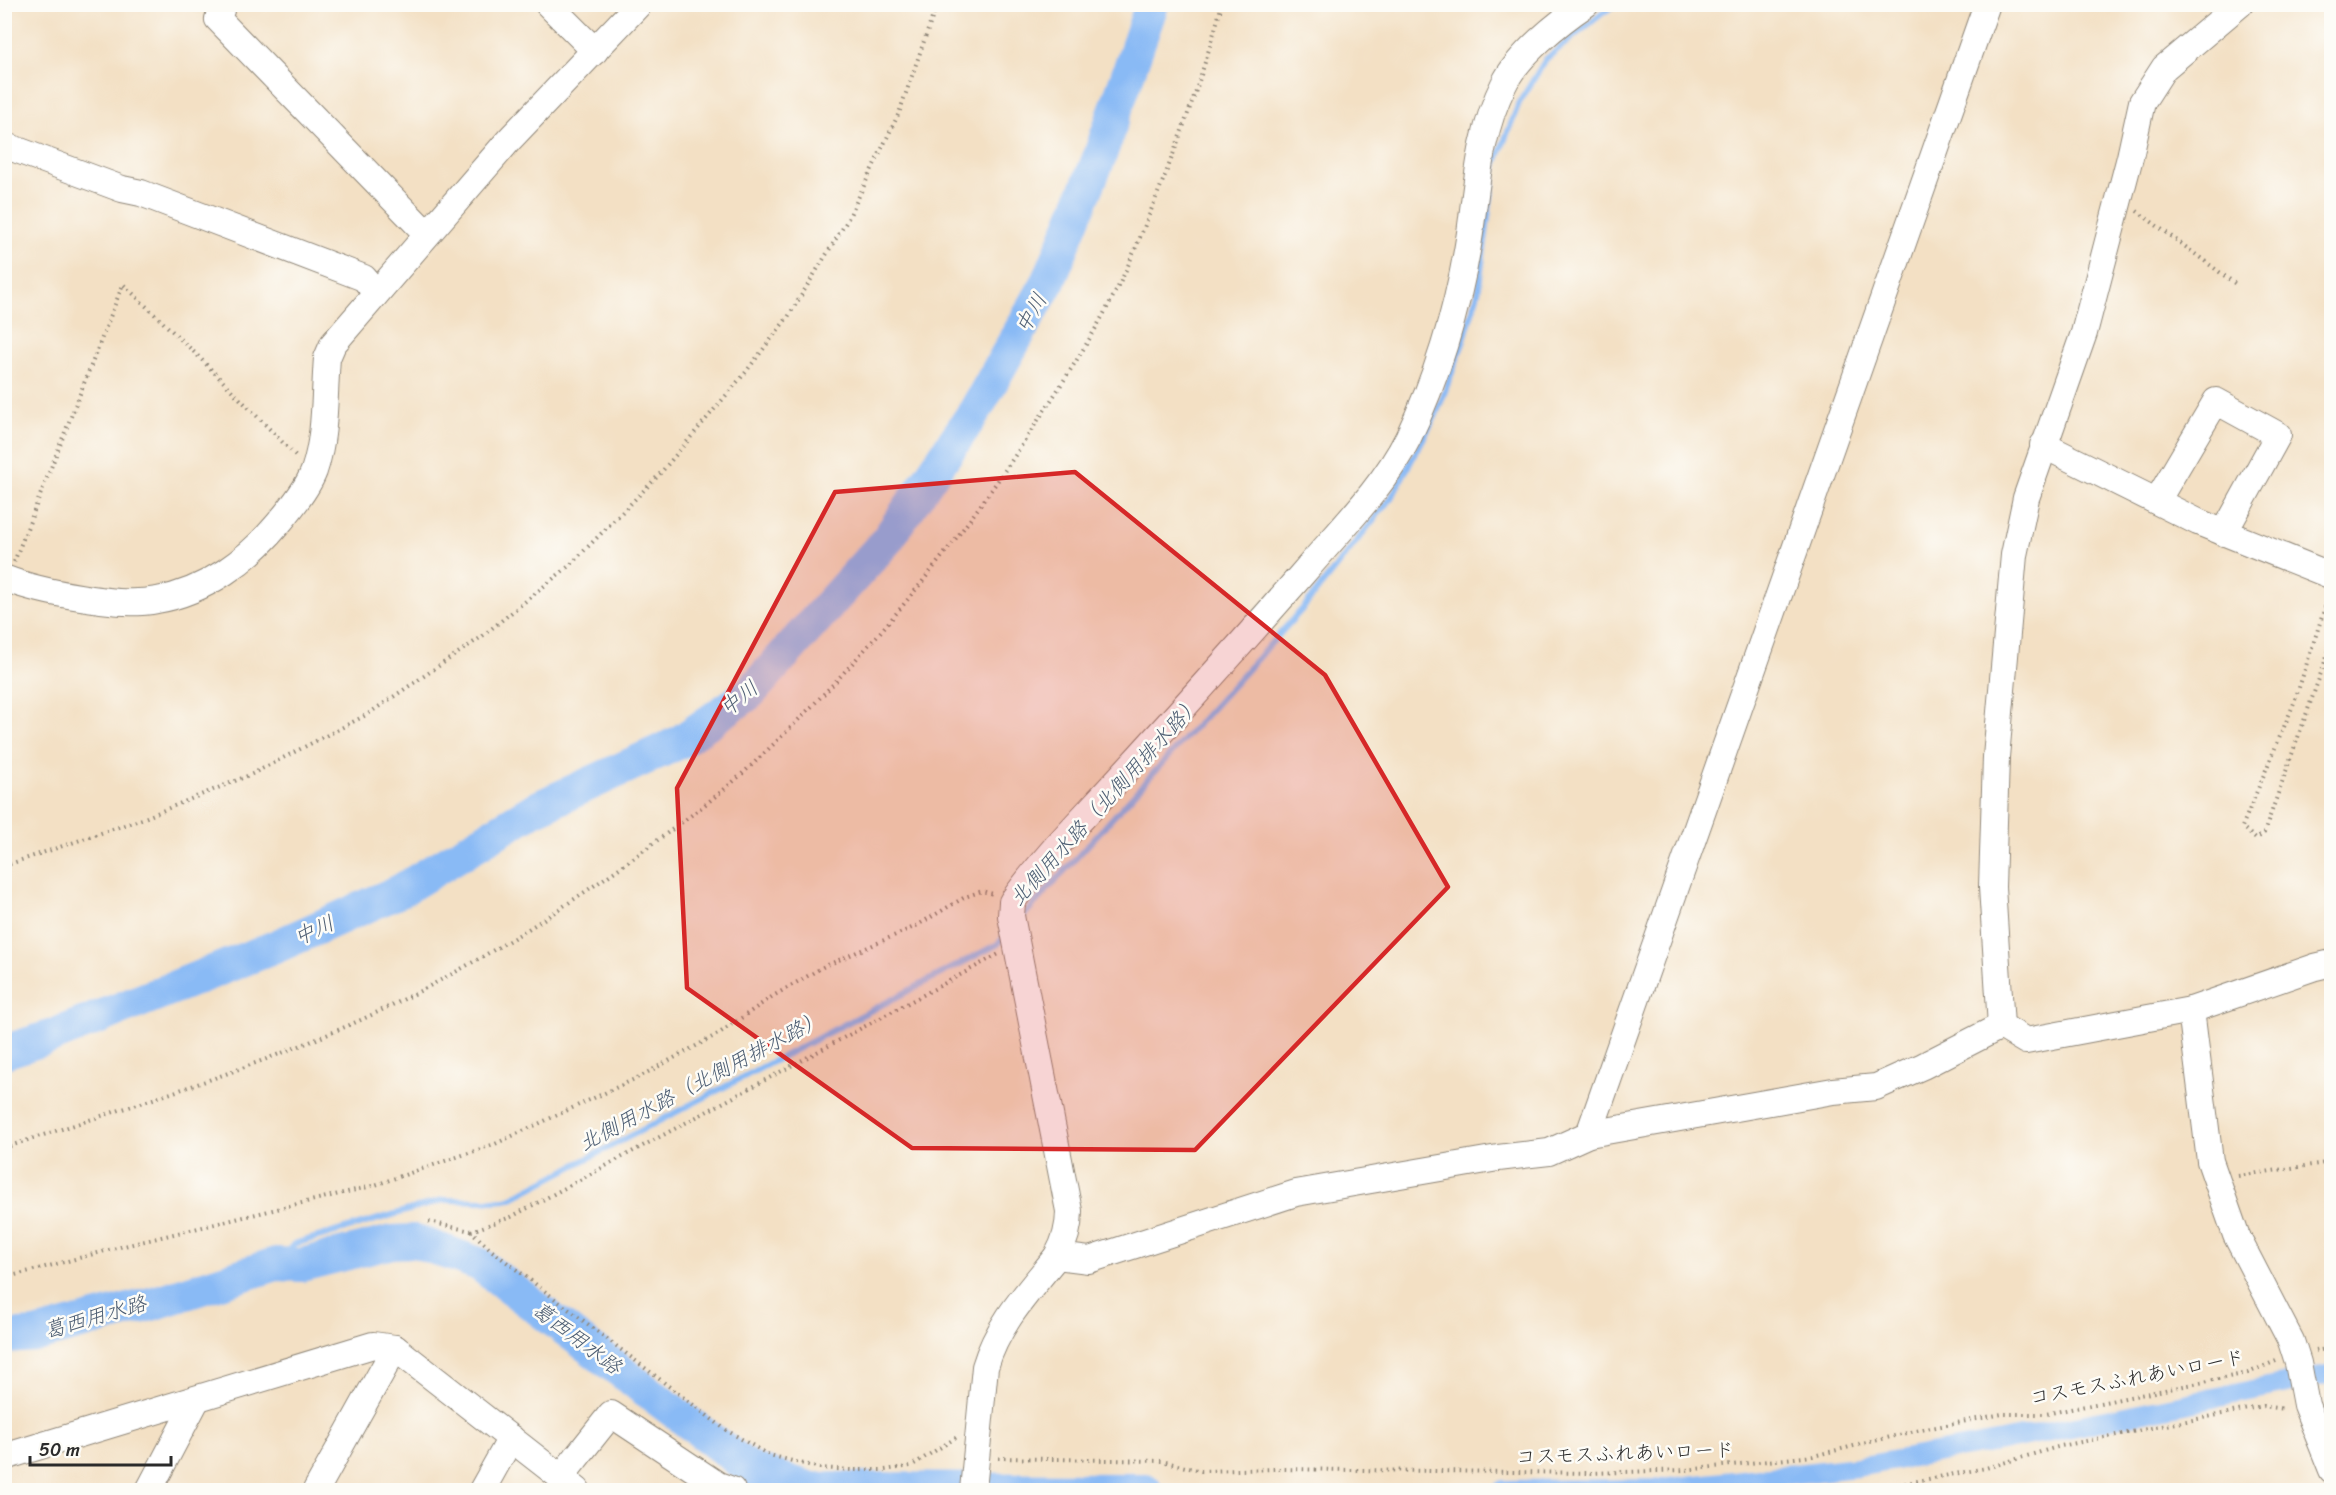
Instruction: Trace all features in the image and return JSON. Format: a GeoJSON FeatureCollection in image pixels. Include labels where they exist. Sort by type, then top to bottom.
{"type":"FeatureCollection","features":[{"type":"Feature","properties":{"kind":"street"},"geometry":{"type":"LineString","coordinates":[[223,4],[218,18],[427,234]]}},
{"type":"Feature","properties":{"kind":"street"},"geometry":{"type":"LineString","coordinates":[[548,4],[596,51]]}},
{"type":"Feature","properties":{"kind":"street"},"geometry":{"type":"LineString","coordinates":[[6,578],[33,588],[70,595],[127,602],[157,600],[220,576],[258,547],[286,514],[313,474],[319,452],[327,358],[333,344],[509,140],[639,4]]}},
{"type":"Feature","properties":{"kind":"street"},"geometry":{"type":"LineString","coordinates":[[980,1471],[978,1432],[985,1367],[991,1347],[1008,1318],[1057,1256],[1066,1236],[1069,1211],[1014,925],[1069,834],[1333,539],[1376,488],[1407,440],[1449,334],[1470,235],[1478,171],[1488,122],[1505,82],[1534,45],[1586,4]]}},
{"type":"Feature","properties":{"kind":"street"},"geometry":{"type":"LineString","coordinates":[[1589,1134],[1987,4]]}},
{"type":"Feature","properties":{"kind":"street"},"geometry":{"type":"LineString","coordinates":[[2001,1026],[1992,888],[1996,757],[2014,555],[2026,498],[2084,333],[2142,102],[2164,68],[2240,4]]}},
{"type":"Feature","properties":{"kind":"street"},"geometry":{"type":"LineString","coordinates":[[4,145],[122,189],[141,193],[364,278],[376,293]]}},
{"type":"Feature","properties":{"kind":"street"},"geometry":{"type":"LineString","coordinates":[[2157,501],[2216,401],[2278,435],[2224,533]]}},
{"type":"Feature","properties":{"kind":"street"},"geometry":{"type":"LineString","coordinates":[[2043,445],[2224,533],[2331,576]]}},
{"type":"Feature","properties":{"kind":"street"},"geometry":{"type":"LineString","coordinates":[[2001,1026],[2026,1041],[2191,1010],[2331,963]]}},
{"type":"Feature","properties":{"kind":"street"},"geometry":{"type":"LineString","coordinates":[[2191,1010],[2210,1161],[2236,1235],[2291,1341],[2296,1407],[2331,1470]]}},
{"type":"Feature","properties":{"kind":"street"},"geometry":{"type":"LineString","coordinates":[[1057,1256],[1089,1260],[1296,1193],[1498,1158],[1549,1152],[1589,1134],[1833,1091],[1876,1087],[2001,1026]]}},
{"type":"Feature","properties":{"kind":"street"},"geometry":{"type":"LineString","coordinates":[[4,1457],[373,1344],[395,1348],[569,1484],[611,1414],[718,1485],[732,1491]]}},
{"type":"Feature","properties":{"kind":"street"},"geometry":{"type":"LineString","coordinates":[[316,1491],[395,1348]]}},
{"type":"Feature","properties":{"kind":"street"},"geometry":{"type":"LineString","coordinates":[[149,1491],[197,1399]]}},
{"type":"Feature","properties":{"kind":"street"},"geometry":{"type":"LineString","coordinates":[[482,1491],[511,1438]]}},
{"type":"Feature","properties":{"kind":"path"},"geometry":{"type":"LineString","coordinates":[[4,866],[142,819],[252,774],[368,714],[480,638],[569,566],[658,476],[788,317],[847,222],[899,113],[937,4]]}},
{"type":"Feature","properties":{"kind":"path"},"geometry":{"type":"LineString","coordinates":[[4,1148],[275,1055],[347,1026],[436,982],[532,928],[597,885],[674,828],[754,763],[842,675],[918,590],[980,507],[1066,378],[1119,286],[1150,214],[1200,83],[1222,4]]}},
{"type":"Feature","properties":{"kind":"path"},"geometry":{"type":"LineString","coordinates":[[2119,198],[2237,285]]}},
{"type":"Feature","properties":{"kind":"path"},"geometry":{"type":"LineString","coordinates":[[6,578],[123,284],[196,354],[313,474]]}},
{"type":"Feature","properties":{"kind":"path"},"geometry":{"type":"LineString","coordinates":[[2331,585],[2294,703],[2242,827],[2256,839],[2264,833],[2331,642]]}},
{"type":"Feature","properties":{"kind":"path"},"geometry":{"type":"LineString","coordinates":[[4,1278],[120,1247],[372,1186],[495,1144],[639,1077],[718,1034],[800,979],[916,926],[965,897],[982,891],[1014,925],[511,1217],[471,1231],[429,1222]]}},
{"type":"Feature","properties":{"kind":"path"},"geometry":{"type":"LineString","coordinates":[[2216,1180],[2331,1162]]}},
{"type":"Feature","properties":{"kind":"path"},"geometry":{"type":"LineString","coordinates":[[471,1231],[491,1250],[726,1430],[769,1455],[820,1468],[885,1470],[918,1464],[954,1438],[966,1433],[978,1432]]}},
{"type":"Feature","properties":{"kind":"path","name":"コスモスふれあいロード"},"geometry":{"type":"LineString","coordinates":[[980,1471],[1162,1461],[1201,1471],[1277,1469],[1592,1473],[1686,1470],[1813,1456],[1911,1432],[2002,1414],[2046,1414],[2248,1373],[2292,1361]]}},
{"type":"Feature","properties":{"kind":"path"},"geometry":{"type":"LineString","coordinates":[[1809,1491],[1887,1487],[1986,1468],[2061,1446],[2263,1406],[2296,1407]]}},
{"type":"Feature","properties":{"kind":"highlighted area"},"geometry":{"type":"Polygon","coordinates":[[[1075,472],[1325,675],[1448,887],[1195,1150],[912,1148],[687,988],[677,788],[835,492],[1075,472]]]}},
{"type":"Feature","properties":{"kind":"waterway","name":"中川"},"geometry":{"type":"LineString","coordinates":[[4,1052],[50,1037],[275,947],[400,891],[533,810],[680,742],[750,693],[887,540],[975,411],[1049,280],[1099,158],[1152,4]]}},
{"type":"Feature","properties":{"kind":"waterway","name":"北側用水路（北側用排水路）"},"geometry":{"type":"LineString","coordinates":[[1019,921],[1304,607],[1391,498],[1436,415],[1463,343],[1478,293],[1495,165],[1519,103],[1546,59],[1617,4]]}},
{"type":"Feature","properties":{"kind":"waterway","name":"北側用水路（北側用排水路）"},"geometry":{"type":"LineString","coordinates":[[276,1264],[294,1244],[443,1200],[510,1199],[998,944],[1008,932]]}},
{"type":"Feature","properties":{"kind":"waterway","name":"葛西用水路"},"geometry":{"type":"LineString","coordinates":[[4,1337],[36,1335],[155,1303],[276,1264],[301,1265],[392,1242],[415,1241],[479,1264],[750,1469],[812,1489],[1145,1490]]}},
{"type":"Feature","properties":{"kind":"waterway"},"geometry":{"type":"LineString","coordinates":[[1503,1490],[1661,1489],[1857,1467],[2002,1441],[2332,1374]]}}]}
